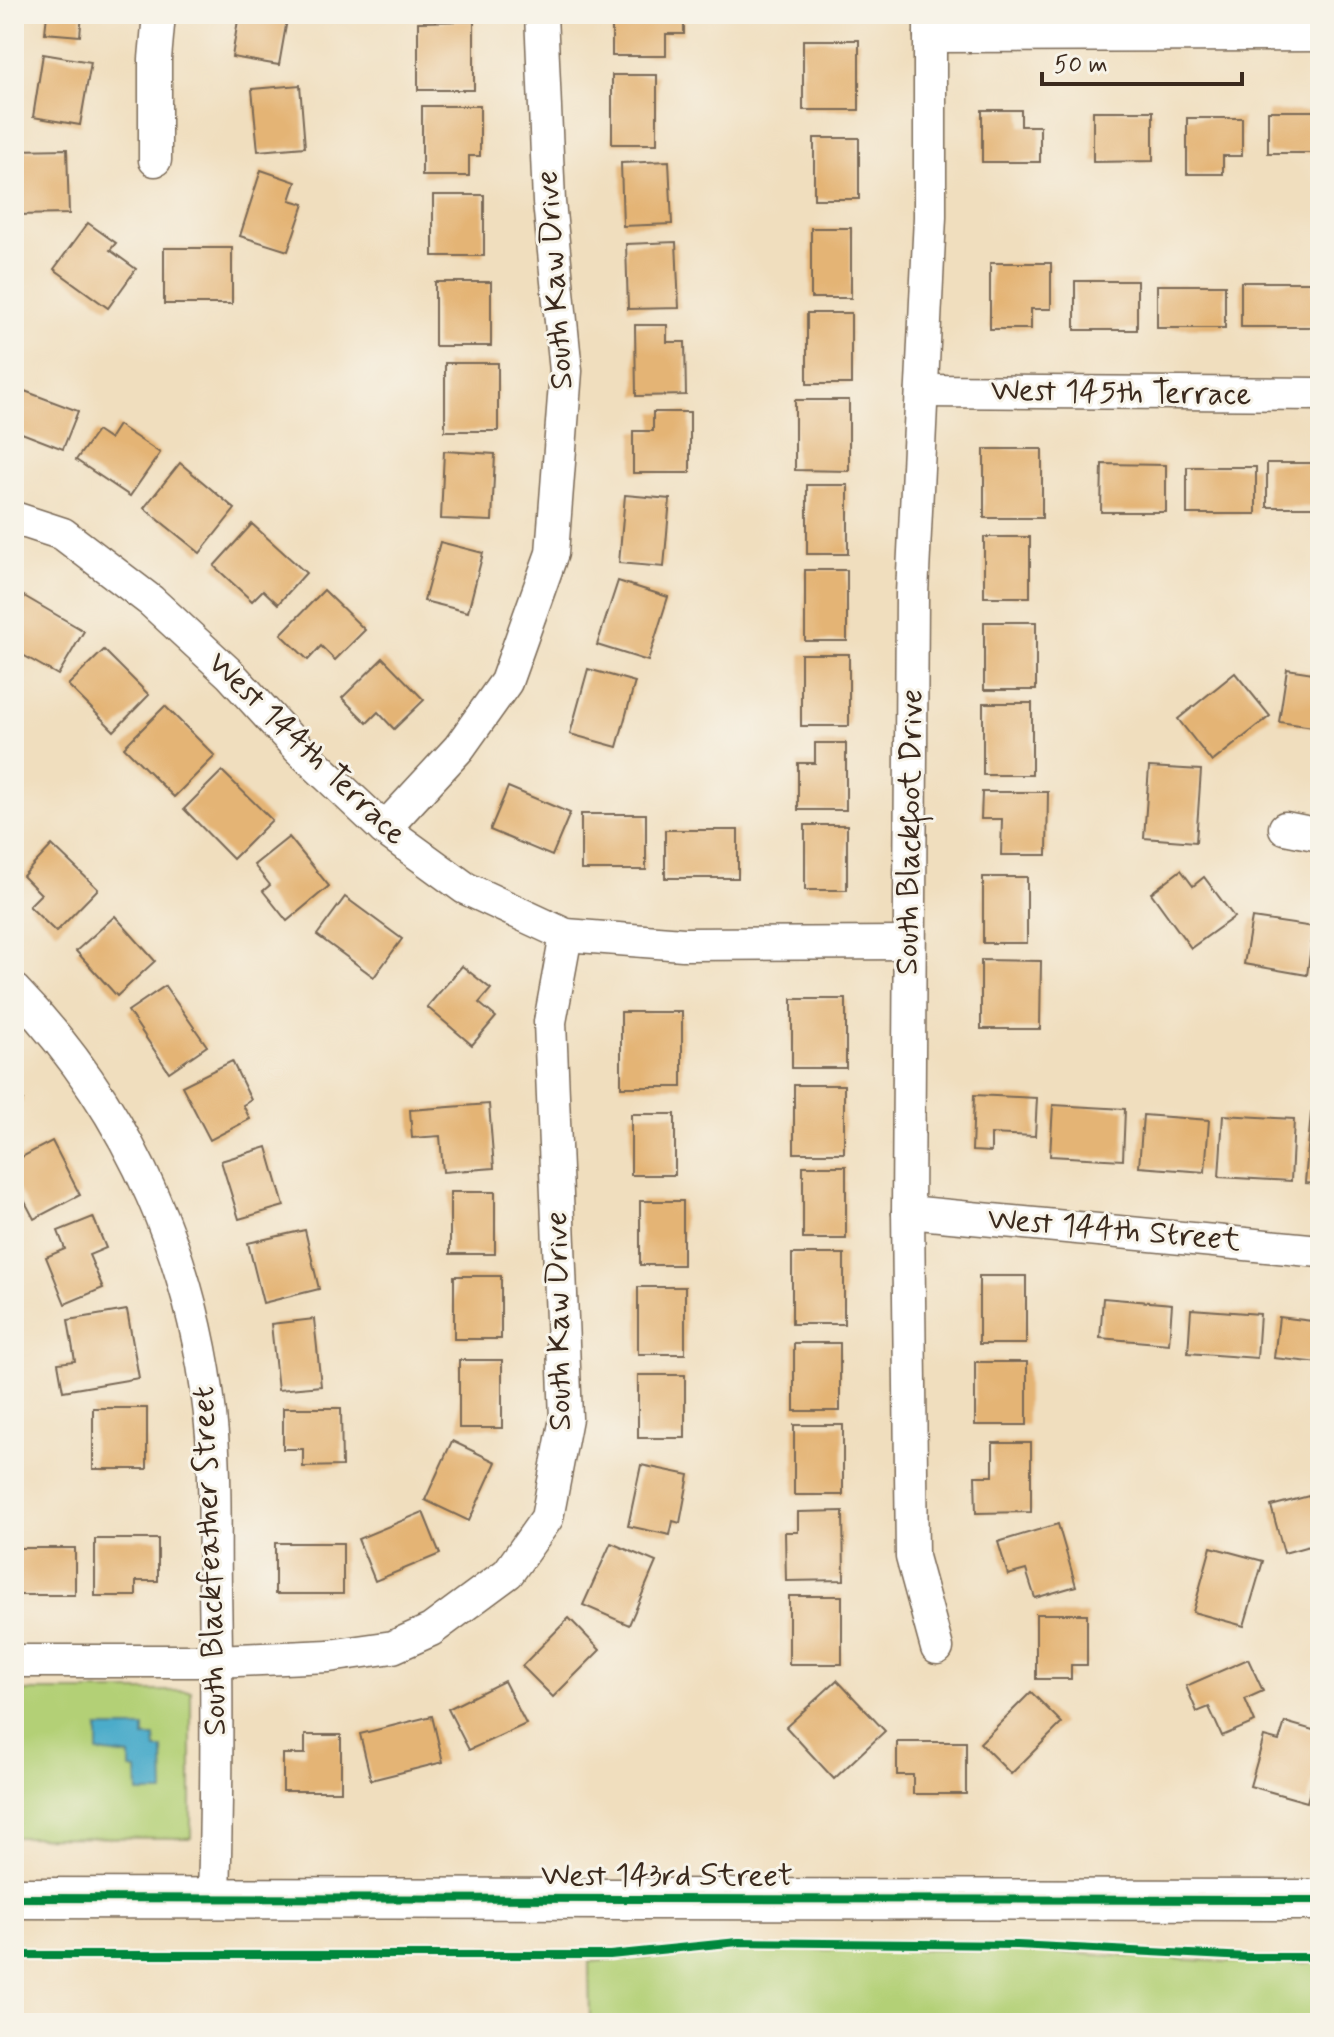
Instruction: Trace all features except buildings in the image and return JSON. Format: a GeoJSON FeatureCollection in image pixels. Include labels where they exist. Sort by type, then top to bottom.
{"type":"FeatureCollection","features":[{"type":"Feature","properties":{"kind":"street"},"geometry":{"type":"LineString","coordinates":[[155,160],[155,59],[159,14]]}},
{"type":"Feature","properties":{"kind":"street","name":"South Kaw Drive"},"geometry":{"type":"LineString","coordinates":[[384,829],[459,748],[506,682],[552,553],[566,371],[549,202],[541,14]]}},
{"type":"Feature","properties":{"kind":"street"},"geometry":{"type":"LineString","coordinates":[[930,25],[1320,35]]}},
{"type":"Feature","properties":{"kind":"street","name":"South Blackfoot Drive"},"geometry":{"type":"LineString","coordinates":[[930,25],[930,217],[912,594],[908,1212],[912,1557],[937,1648]]}},
{"type":"Feature","properties":{"kind":"street","name":"West 145th Terrace"},"geometry":{"type":"LineString","coordinates":[[922,391],[1320,394]]}},
{"type":"Feature","properties":{"kind":"street","name":"West 144th Terrace"},"geometry":{"type":"LineString","coordinates":[[14,518],[63,534],[151,601],[230,674],[298,748],[384,829],[465,888],[566,935],[683,944],[909,943]]}},
{"type":"Feature","properties":{"kind":"street"},"geometry":{"type":"LineString","coordinates":[[1285,828],[1320,835]]}},
{"type":"Feature","properties":{"kind":"street","name":"South Kaw Drive"},"geometry":{"type":"LineString","coordinates":[[14,1661],[216,1661],[329,1656],[393,1647],[431,1630],[508,1573],[547,1518],[566,1418],[550,1022],[566,935]]}},
{"type":"Feature","properties":{"kind":"street","name":"South Blackfeather Street"},"geometry":{"type":"LineString","coordinates":[[14,990],[75,1059],[116,1121],[160,1213],[186,1286],[203,1361],[212,1437],[216,1661],[214,1897]]}},
{"type":"Feature","properties":{"kind":"street","name":"West 144th Street"},"geometry":{"type":"LineString","coordinates":[[908,1212],[1320,1251]]}},
{"type":"Feature","properties":{"kind":"street","name":"West 143rd Street"},"geometry":{"type":"LineString","coordinates":[[14,1898],[1320,1900]]}},
{"type":"Feature","properties":{"kind":"green space"},"geometry":{"type":"Polygon","coordinates":[[[14,1691],[191,1691],[191,1838],[14,1837],[14,1691]]]}},
{"type":"Feature","properties":{"kind":"green space"},"geometry":{"type":"Polygon","coordinates":[[[740,1950],[1008,1950],[1247,1963],[1320,1963],[1320,2023],[590,2023],[589,1962],[740,1950]]]}},
{"type":"Feature","properties":{"kind":"water"},"geometry":{"type":"Polygon","coordinates":[[[98,1728],[144,1728],[144,1737],[155,1737],[156,1749],[163,1749],[164,1793],[138,1793],[137,1770],[130,1769],[130,1756],[98,1752],[98,1728]]]}},
{"type":"Feature","properties":{"kind":"cycle path"},"geometry":{"type":"LineString","coordinates":[[14,1898],[1320,1900]]}},
{"type":"Feature","properties":{"kind":"cycle path"},"geometry":{"type":"LineString","coordinates":[[14,1955],[610,1955],[738,1942],[1017,1945],[1247,1957],[1320,1957]]}}]}
